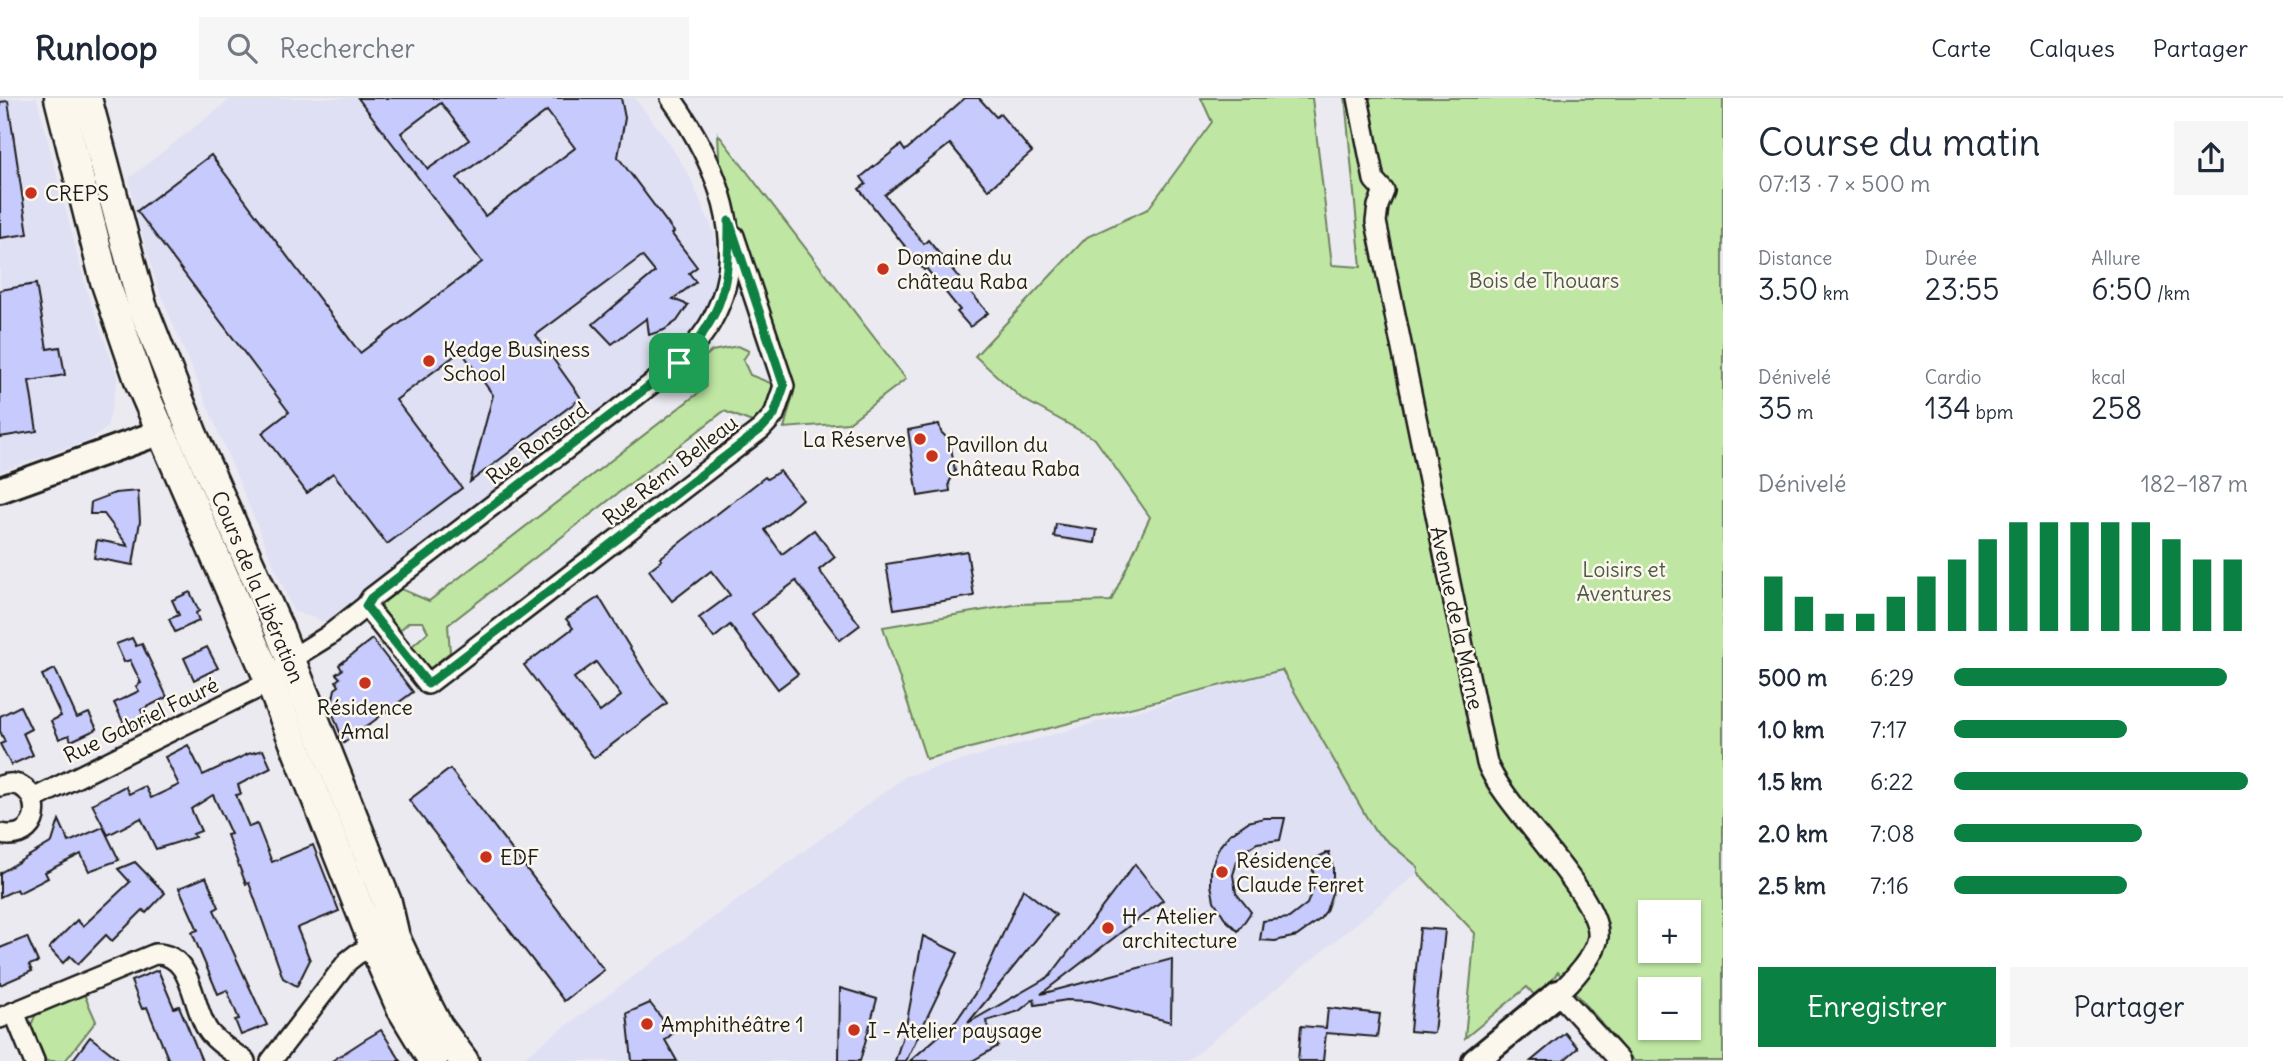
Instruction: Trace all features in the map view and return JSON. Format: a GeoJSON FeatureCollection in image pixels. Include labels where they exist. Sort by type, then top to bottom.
{"type":"FeatureCollection","features":[{"type":"Feature","properties":{"kind":"main road","name":"Cours de la Libération"},"geometry":{"type":"LineString","coordinates":[[59,98],[105,281],[140,383],[384,941],[438,1026],[464,1061]]}},
{"type":"Feature","properties":{"kind":"main road","name":"Cours de la Libération"},"geometry":{"type":"LineString","coordinates":[[87,98],[142,305],[193,435],[290,659],[387,902],[384,941],[401,1008],[433,1061]]}},
{"type":"Feature","properties":{"kind":"main road"},"geometry":{"type":"LineString","coordinates":[[161,432],[185,454],[226,546],[260,586]]}},
{"type":"Feature","properties":{"kind":"main road"},"geometry":{"type":"LineString","coordinates":[[214,555],[243,590],[267,635],[290,659]]}},
{"type":"Feature","properties":{"kind":"main road"},"geometry":{"type":"LineString","coordinates":[[270,682],[279,685],[289,697],[344,831],[371,861]]}},
{"type":"Feature","properties":{"kind":"street","name":"Rue Ronsard"},"geometry":{"type":"LineString","coordinates":[[270,682],[290,659],[314,647],[366,606],[371,598],[679,363],[712,320],[722,298],[729,265],[729,221],[720,189],[690,125],[671,98]]}},
{"type":"Feature","properties":{"kind":"street","name":"Avenue de la Marne"},"geometry":{"type":"LineString","coordinates":[[1358,98],[1374,180],[1384,191],[1376,222],[1487,764],[1499,789],[1546,843],[1586,903],[1599,935],[1596,947],[1577,975],[1475,1061]]}},
{"type":"Feature","properties":{"kind":"street","name":"Rue Rémi Belleau"},"geometry":{"type":"LineString","coordinates":[[366,606],[428,684],[761,429],[774,415],[784,386],[729,221]]}},
{"type":"Feature","properties":{"kind":"street"},"geometry":{"type":"LineString","coordinates":[[0,491],[161,432]]}},
{"type":"Feature","properties":{"kind":"street","name":"Rue Gabriel Fauré"},"geometry":{"type":"LineString","coordinates":[[33,799],[270,682]]}},
{"type":"Feature","properties":{"kind":"street"},"geometry":{"type":"LineString","coordinates":[[0,786],[14,784],[22,787],[33,799],[35,816],[25,830],[18,834],[0,834]]}},
{"type":"Feature","properties":{"kind":"street"},"geometry":{"type":"LineString","coordinates":[[271,1061],[348,961],[384,941]]}},
{"type":"Feature","properties":{"kind":"street"},"geometry":{"type":"LineString","coordinates":[[34,1061],[7,1015],[155,954],[168,954],[181,964],[207,1031],[245,1061]]}},
{"type":"Feature","properties":{"kind":"street"},"geometry":{"type":"LineString","coordinates":[[1558,993],[1620,1061]]}},
{"type":"Feature","properties":{"kind":"shaded area","name":"CREPS"},"geometry":{"type":"Polygon","coordinates":[[[0,98],[37,98],[86,288],[118,378],[107,428],[90,440],[0,472],[0,98]]]}},
{"type":"Feature","properties":{"kind":"shaded area","name":"Kedge Business School"},"geometry":{"type":"Polygon","coordinates":[[[232,98],[635,98],[669,143],[690,177],[714,233],[718,277],[709,307],[690,338],[668,361],[325,622],[293,611],[157,285],[135,210],[129,178],[232,98]]]}},
{"type":"Feature","properties":{"kind":"shaded area"},"geometry":{"type":"Polygon","coordinates":[[[1282,670],[1374,830],[1419,867],[1418,873],[1188,1061],[518,1061],[906,776],[1282,670]]]}},
{"type":"Feature","properties":{"kind":"green space","name":"Bois de Thouars"},"geometry":{"type":"Polygon","coordinates":[[[1201,98],[1312,98],[1332,265],[1361,267],[1345,98],[1723,98],[1723,1061],[1634,1061],[1558,972],[1537,998],[1527,987],[1465,1038],[1475,933],[1418,873],[1418,867],[1374,830],[1282,670],[926,759],[883,627],[1020,604],[1111,601],[1150,517],[1095,439],[1021,398],[975,356],[1087,237],[1148,209],[1212,122],[1201,98]]]}},
{"type":"Feature","properties":{"kind":"green space"},"geometry":{"type":"Polygon","coordinates":[[[718,134],[906,379],[848,423],[784,428],[794,392],[720,173],[718,134]]]}},
{"type":"Feature","properties":{"kind":"green space"},"geometry":{"type":"Polygon","coordinates":[[[738,346],[749,351],[743,360],[750,375],[773,384],[769,401],[761,414],[752,422],[724,411],[448,625],[450,652],[431,668],[424,666],[410,648],[428,632],[423,622],[409,622],[398,632],[382,610],[382,604],[401,589],[429,601],[706,387],[701,360],[712,351],[738,346]]]}},
{"type":"Feature","properties":{"kind":"green space"},"geometry":{"type":"Polygon","coordinates":[[[84,994],[96,1021],[65,1061],[46,1061],[31,1025],[36,1014],[84,994]]]}},
{"type":"Feature","properties":{"kind":"building"},"geometry":{"type":"Polygon","coordinates":[[[358,98],[621,98],[625,118],[618,157],[697,267],[689,273],[696,282],[673,299],[688,305],[677,321],[664,330],[649,335],[647,318],[612,344],[593,324],[655,272],[642,256],[536,335],[581,398],[470,482],[493,395],[461,351],[396,400],[462,488],[387,544],[333,473],[307,493],[262,433],[289,412],[137,211],[211,155],[360,353],[482,262],[358,98]],[[441,103],[401,133],[428,169],[469,140],[441,103]],[[547,111],[457,178],[485,216],[575,148],[547,111]]]}},
{"type":"Feature","properties":{"kind":"building"},"geometry":{"type":"Polygon","coordinates":[[[965,98],[979,98],[996,117],[1000,114],[1032,152],[988,190],[950,144],[885,195],[924,244],[928,240],[988,313],[970,327],[957,312],[960,310],[859,189],[866,184],[861,177],[901,145],[905,151],[965,98]]]}},
{"type":"Feature","properties":{"kind":"building"},"geometry":{"type":"Polygon","coordinates":[[[8,101],[28,234],[0,238],[0,102],[8,101]]]}},
{"type":"Feature","properties":{"kind":"building"},"geometry":{"type":"Polygon","coordinates":[[[36,284],[47,349],[60,347],[65,375],[29,381],[37,431],[0,437],[0,290],[36,284]]]}},
{"type":"Feature","properties":{"kind":"building","name":"Pavillon du Château Raba"},"geometry":{"type":"Polygon","coordinates":[[[939,424],[941,432],[950,441],[955,471],[949,483],[950,491],[918,496],[908,430],[939,424]]]}},
{"type":"Feature","properties":{"kind":"building"},"geometry":{"type":"Polygon","coordinates":[[[780,471],[802,499],[765,530],[782,554],[814,530],[835,557],[819,570],[860,625],[840,640],[796,581],[752,614],[798,674],[778,689],[730,625],[714,638],[699,618],[730,595],[711,571],[672,601],[649,570],[662,560],[660,558],[765,477],[767,479],[780,471]]]}},
{"type":"Feature","properties":{"kind":"building"},"geometry":{"type":"Polygon","coordinates":[[[138,491],[140,521],[133,565],[94,558],[97,540],[128,546],[104,514],[90,514],[91,502],[115,493],[138,491]]]}},
{"type":"Feature","properties":{"kind":"building"},"geometry":{"type":"Polygon","coordinates":[[[1056,524],[1097,530],[1095,543],[1054,537],[1056,524]]]}},
{"type":"Feature","properties":{"kind":"building"},"geometry":{"type":"Polygon","coordinates":[[[967,551],[974,596],[894,609],[886,564],[967,551]]]}},
{"type":"Feature","properties":{"kind":"building"},"geometry":{"type":"Polygon","coordinates":[[[190,592],[199,611],[196,613],[199,621],[175,632],[169,619],[179,615],[172,600],[190,592]]]}},
{"type":"Feature","properties":{"kind":"building"},"geometry":{"type":"Polygon","coordinates":[[[599,597],[649,679],[667,703],[594,758],[524,665],[573,628],[566,619],[599,597]],[[596,662],[574,678],[600,712],[621,696],[596,662]]]}},
{"type":"Feature","properties":{"kind":"building"},"geometry":{"type":"Polygon","coordinates":[[[132,638],[136,646],[142,644],[167,697],[141,710],[146,721],[127,730],[114,703],[139,691],[136,686],[141,683],[130,660],[124,662],[116,644],[132,638]]]}},
{"type":"Feature","properties":{"kind":"building","name":"Résidence Amal"},"geometry":{"type":"Polygon","coordinates":[[[372,639],[413,692],[344,743],[331,709],[335,689],[339,686],[336,681],[340,678],[336,674],[342,670],[339,665],[372,639]]]}},
{"type":"Feature","properties":{"kind":"building"},"geometry":{"type":"Polygon","coordinates":[[[207,647],[218,668],[194,680],[184,658],[207,647]]]}},
{"type":"Feature","properties":{"kind":"building"},"geometry":{"type":"Polygon","coordinates":[[[55,669],[77,718],[89,713],[97,729],[71,741],[69,735],[59,739],[51,721],[61,716],[42,675],[55,669]]]}},
{"type":"Feature","properties":{"kind":"building"},"geometry":{"type":"Polygon","coordinates":[[[20,706],[31,729],[23,733],[33,755],[11,765],[0,744],[5,742],[0,731],[0,716],[20,706]]]}},
{"type":"Feature","properties":{"kind":"building"},"geometry":{"type":"Polygon","coordinates":[[[188,745],[203,775],[263,750],[271,768],[238,785],[241,794],[236,795],[249,827],[257,824],[272,862],[313,845],[339,911],[297,928],[310,960],[297,986],[283,978],[249,883],[246,884],[227,835],[231,834],[213,795],[191,809],[201,831],[193,834],[195,837],[156,849],[141,818],[108,835],[92,804],[125,786],[129,794],[145,786],[151,798],[179,785],[165,757],[188,745]]]}},
{"type":"Feature","properties":{"kind":"building","name":"EDF"},"geometry":{"type":"Polygon","coordinates":[[[450,769],[604,970],[564,1001],[409,800],[450,769]]]}},
{"type":"Feature","properties":{"kind":"building","name":"Résidence Claude Ferret"},"geometry":{"type":"Polygon","coordinates":[[[1264,818],[1285,818],[1280,840],[1257,843],[1245,851],[1237,862],[1233,875],[1236,893],[1251,912],[1238,931],[1226,920],[1214,901],[1211,868],[1219,847],[1229,835],[1248,822],[1264,818]]]}},
{"type":"Feature","properties":{"kind":"building"},"geometry":{"type":"Polygon","coordinates":[[[59,820],[69,842],[103,827],[119,860],[89,871],[81,854],[45,872],[48,878],[19,893],[17,889],[0,897],[0,873],[52,842],[59,820]]]}},
{"type":"Feature","properties":{"kind":"building","name":"Résidence Claude Ferret"},"geometry":{"type":"Polygon","coordinates":[[[1329,852],[1333,868],[1333,890],[1326,911],[1319,920],[1297,936],[1275,941],[1260,940],[1263,921],[1289,918],[1307,904],[1315,883],[1311,860],[1329,852]]]}},
{"type":"Feature","properties":{"kind":"building"},"geometry":{"type":"Polygon","coordinates":[[[135,862],[165,893],[146,913],[143,910],[112,941],[106,935],[78,964],[70,956],[63,963],[49,948],[77,920],[83,926],[130,882],[118,869],[135,862]]]}},
{"type":"Feature","properties":{"kind":"building"},"geometry":{"type":"Polygon","coordinates":[[[1135,864],[1163,900],[1041,994],[1172,959],[1171,1022],[1090,1001],[1067,1000],[1035,1005],[1034,999],[1019,1011],[986,1021],[998,1046],[972,1061],[910,1061],[956,1021],[978,989],[1023,889],[1056,915],[968,1023],[1050,976],[1135,864]]]}},
{"type":"Feature","properties":{"kind":"building"},"geometry":{"type":"Polygon","coordinates":[[[206,877],[219,907],[214,910],[267,1025],[241,1035],[235,1020],[239,1019],[227,990],[218,994],[198,947],[192,932],[198,930],[179,888],[206,877]]]}},
{"type":"Feature","properties":{"kind":"building"},"geometry":{"type":"Polygon","coordinates":[[[1420,928],[1445,930],[1434,1033],[1410,1031],[1420,928]]]}},
{"type":"Feature","properties":{"kind":"building"},"geometry":{"type":"Polygon","coordinates":[[[923,936],[958,953],[906,1061],[895,1061],[906,1026],[923,936]]]}},
{"type":"Feature","properties":{"kind":"building"},"geometry":{"type":"Polygon","coordinates":[[[27,937],[38,962],[29,965],[32,971],[0,985],[0,948],[27,937]]]}},
{"type":"Feature","properties":{"kind":"building"},"geometry":{"type":"Polygon","coordinates":[[[158,970],[174,1008],[179,1006],[202,1061],[169,1061],[147,1007],[142,1009],[131,981],[158,970]]]}},
{"type":"Feature","properties":{"kind":"building","name":"I - Atelier paysage"},"geometry":{"type":"Polygon","coordinates":[[[840,988],[877,999],[860,1061],[839,1061],[840,988]]]}},
{"type":"Feature","properties":{"kind":"building","name":"Amphithéâtre 1"},"geometry":{"type":"Polygon","coordinates":[[[650,1003],[673,1033],[665,1040],[677,1061],[632,1061],[627,1013],[650,1003]]]}},
{"type":"Feature","properties":{"kind":"building"},"geometry":{"type":"Polygon","coordinates":[[[1328,1008],[1380,1014],[1377,1037],[1326,1033],[1323,1061],[1298,1061],[1301,1026],[1326,1028],[1328,1008]]]}},
{"type":"Feature","properties":{"kind":"building"},"geometry":{"type":"Polygon","coordinates":[[[381,1030],[401,1061],[332,1061],[366,1039],[381,1030]]]}},
{"type":"Feature","properties":{"kind":"building"},"geometry":{"type":"Polygon","coordinates":[[[1565,1033],[1578,1048],[1563,1061],[1531,1061],[1565,1033]]]}},
{"type":"Feature","properties":{"kind":"building"},"geometry":{"type":"Polygon","coordinates":[[[90,1037],[98,1043],[121,1061],[72,1061],[90,1037]]]}},
{"type":"Feature","properties":{"kind":"place","name":"CREPS"},"geometry":{"type":"Point","coordinates":[31,193]}},
{"type":"Feature","properties":{"kind":"place","name":"Domaine du château Raba"},"geometry":{"type":"Point","coordinates":[883,269]}},
{"type":"Feature","properties":{"kind":"place","name":"Kedge Business School"},"geometry":{"type":"Point","coordinates":[429,361]}},
{"type":"Feature","properties":{"kind":"place","name":"La Réserve"},"geometry":{"type":"Point","coordinates":[920,439]}},
{"type":"Feature","properties":{"kind":"place","name":"Pavillon du Château Raba"},"geometry":{"type":"Point","coordinates":[932,456]}},
{"type":"Feature","properties":{"kind":"place","name":"Résidence Amal"},"geometry":{"type":"Point","coordinates":[365,683]}},
{"type":"Feature","properties":{"kind":"place","name":"EDF"},"geometry":{"type":"Point","coordinates":[486,857]}},
{"type":"Feature","properties":{"kind":"place","name":"Résidence Claude Ferret"},"geometry":{"type":"Point","coordinates":[1222,872]}},
{"type":"Feature","properties":{"kind":"place","name":"H - Atelier architecture"},"geometry":{"type":"Point","coordinates":[1108,928]}},
{"type":"Feature","properties":{"kind":"place","name":"Amphithéâtre 1"},"geometry":{"type":"Point","coordinates":[647,1024]}},
{"type":"Feature","properties":{"kind":"place","name":"I - Atelier paysage"},"geometry":{"type":"Point","coordinates":[854,1030]}},
{"type":"Feature","properties":{"kind":"route"},"geometry":{"type":"LineString","coordinates":[[729,221],[781,371],[784,386],[774,415],[761,429],[428,684],[366,606],[371,598],[679,363],[712,320],[722,298],[729,265],[729,221]]}},
{"type":"Feature","properties":{"kind":"park label","name":"Loisirs et Aventures"},"geometry":{"type":"Point","coordinates":[1624,581]}}]}
